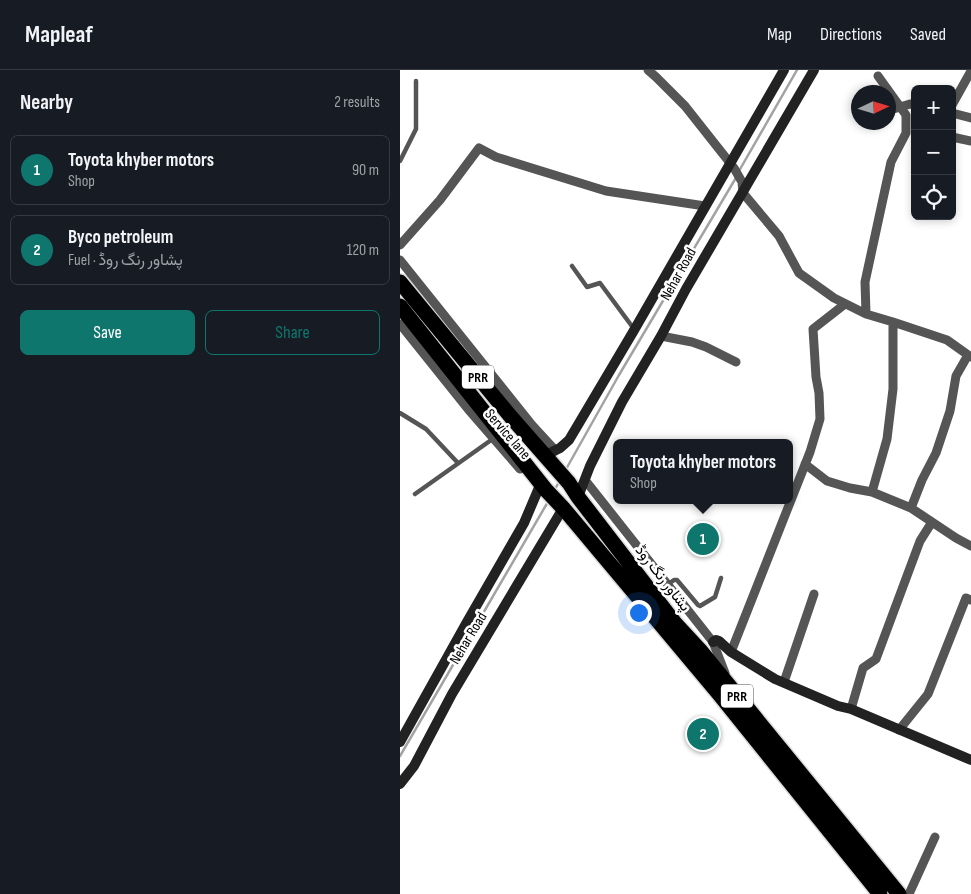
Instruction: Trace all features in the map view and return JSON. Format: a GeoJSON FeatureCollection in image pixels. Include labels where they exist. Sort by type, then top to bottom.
{"type":"FeatureCollection","features":[{"type":"Feature","properties":{"kind":"highway","name":"پشاور رنگ روڈ"},"geometry":{"type":"LineString","coordinates":[[400,282],[550,453],[558,471],[675,623],[700,650],[730,688],[774,751],[880,894]]}},
{"type":"Feature","properties":{"kind":"highway","name":"پشاور رنگ روڈ"},"geometry":{"type":"LineString","coordinates":[[400,306],[497,435],[712,686],[774,751]]}},
{"type":"Feature","properties":{"kind":"highway","name":"پشاور رنگ روڈ"},"geometry":{"type":"LineString","coordinates":[[789,771],[898,894]]}},
{"type":"Feature","properties":{"kind":"main road"},"geometry":{"type":"LineString","coordinates":[[550,453],[560,448],[569,440],[705,206],[732,166],[784,70]]}},
{"type":"Feature","properties":{"kind":"main road","name":"Nehar Road"},"geometry":{"type":"LineString","coordinates":[[578,497],[622,402],[814,70]]}},
{"type":"Feature","properties":{"kind":"main road"},"geometry":{"type":"LineString","coordinates":[[400,742],[542,488]]}},
{"type":"Feature","properties":{"kind":"main road","name":"Nehar Road"},"geometry":{"type":"LineString","coordinates":[[400,784],[414,766],[452,694],[560,509]]}},
{"type":"Feature","properties":{"kind":"main road"},"geometry":{"type":"LineString","coordinates":[[713,642],[719,641],[731,652],[775,679],[838,706],[852,709],[971,760]]}},
{"type":"Feature","properties":{"kind":"street"},"geometry":{"type":"LineString","coordinates":[[648,70],[685,106],[732,166],[742,182],[743,193],[779,236],[799,272],[834,298],[866,314],[947,340],[970,356],[956,376],[950,412],[936,453],[922,480],[911,508]]}},
{"type":"Feature","properties":{"kind":"street"},"geometry":{"type":"LineString","coordinates":[[956,98],[971,71]]}},
{"type":"Feature","properties":{"kind":"street"},"geometry":{"type":"LineString","coordinates":[[866,314],[864,282],[891,162],[910,129],[906,115],[878,76]]}},
{"type":"Feature","properties":{"kind":"street"},"geometry":{"type":"LineString","coordinates":[[896,108],[911,104]]}},
{"type":"Feature","properties":{"kind":"street"},"geometry":{"type":"LineString","coordinates":[[956,114],[971,118]]}},
{"type":"Feature","properties":{"kind":"street"},"geometry":{"type":"LineString","coordinates":[[956,138],[971,141]]}},
{"type":"Feature","properties":{"kind":"street"},"geometry":{"type":"LineString","coordinates":[[400,244],[440,200],[479,148],[496,157],[606,191],[705,206]]}},
{"type":"Feature","properties":{"kind":"street"},"geometry":{"type":"LineString","coordinates":[[400,260],[532,425],[550,453]]}},
{"type":"Feature","properties":{"kind":"street"},"geometry":{"type":"LineString","coordinates":[[793,493],[810,452],[820,419],[813,329],[846,304]]}},
{"type":"Feature","properties":{"kind":"street"},"geometry":{"type":"LineString","coordinates":[[872,492],[886,439],[893,389],[893,322]]}},
{"type":"Feature","properties":{"kind":"street","name":"Service lane"},"geometry":{"type":"LineString","coordinates":[[400,324],[468,409],[497,435]]}},
{"type":"Feature","properties":{"kind":"street"},"geometry":{"type":"LineString","coordinates":[[661,336],[692,342],[736,362]]}},
{"type":"Feature","properties":{"kind":"street"},"geometry":{"type":"LineString","coordinates":[[805,464],[827,481],[872,492],[911,508],[971,546]]}},
{"type":"Feature","properties":{"kind":"street"},"geometry":{"type":"LineString","coordinates":[[585,480],[713,642],[730,688]]}},
{"type":"Feature","properties":{"kind":"street"},"geometry":{"type":"LineString","coordinates":[[731,652],[788,504]]}},
{"type":"Feature","properties":{"kind":"street"},"geometry":{"type":"LineString","coordinates":[[852,709],[863,668],[876,659],[920,541],[932,522]]}},
{"type":"Feature","properties":{"kind":"street"},"geometry":{"type":"LineString","coordinates":[[784,682],[814,594]]}},
{"type":"Feature","properties":{"kind":"street"},"geometry":{"type":"LineString","coordinates":[[898,730],[928,694],[966,598],[971,600]]}},
{"type":"Feature","properties":{"kind":"street"},"geometry":{"type":"LineString","coordinates":[[909,894],[935,837]]}},
{"type":"Feature","properties":{"kind":"lane"},"geometry":{"type":"LineString","coordinates":[[400,161],[416,129],[416,81]]}},
{"type":"Feature","properties":{"kind":"lane"},"geometry":{"type":"LineString","coordinates":[[572,266],[587,287],[600,283],[634,330]]}},
{"type":"Feature","properties":{"kind":"lane"},"geometry":{"type":"LineString","coordinates":[[400,413],[426,429],[458,463]]}},
{"type":"Feature","properties":{"kind":"lane"},"geometry":{"type":"LineString","coordinates":[[416,494],[497,435]]}},
{"type":"Feature","properties":{"kind":"lane"},"geometry":{"type":"LineString","coordinates":[[668,585],[677,580],[700,606],[715,597],[720,578]]}},
{"type":"Feature","properties":{"kind":"waterway"},"geometry":{"type":"LineString","coordinates":[[739,171],[797,70]]}},
{"type":"Feature","properties":{"kind":"waterway"},"geometry":{"type":"LineString","coordinates":[[565,471],[619,375],[737,176]]}},
{"type":"Feature","properties":{"kind":"waterway"},"geometry":{"type":"LineString","coordinates":[[554,491],[560,480]]}},
{"type":"Feature","properties":{"kind":"waterway"},"geometry":{"type":"LineString","coordinates":[[400,756],[549,500]]}},
{"type":"Feature","properties":{"kind":"place","name":"Toyota khyber motors"},"geometry":{"type":"Point","coordinates":[703,539]}},
{"type":"Feature","properties":{"kind":"place","name":"Byco petroleum"},"geometry":{"type":"Point","coordinates":[703,734]}}]}
